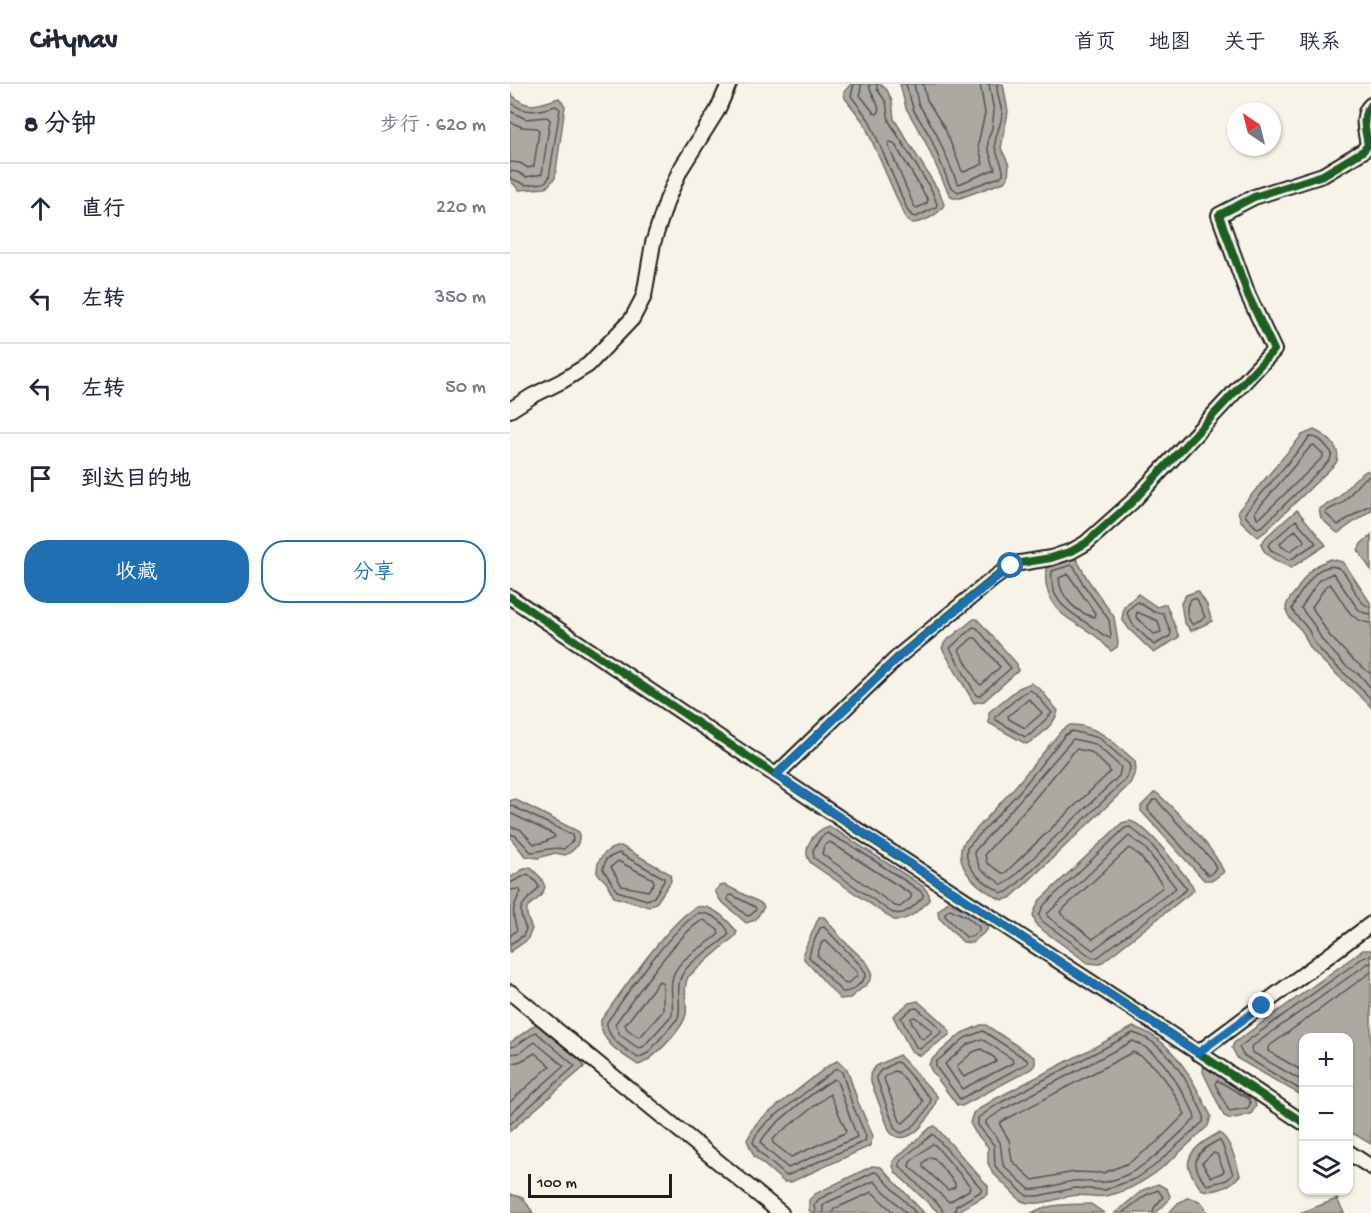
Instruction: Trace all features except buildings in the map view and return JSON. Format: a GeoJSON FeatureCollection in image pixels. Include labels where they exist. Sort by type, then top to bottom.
{"type":"FeatureCollection","features":[{"type":"Feature","properties":{"kind":"street"},"geometry":{"type":"LineString","coordinates":[[510,410],[588,365],[632,319],[644,297],[653,243],[667,200],[680,170],[717,111],[729,84]]}},
{"type":"Feature","properties":{"kind":"street"},"geometry":{"type":"LineString","coordinates":[[776,775],[900,656],[993,579],[1014,564],[1051,558],[1086,543],[1132,502],[1274,350],[1248,295],[1219,215],[1254,197],[1323,175],[1364,151],[1368,145],[1364,116],[1371,105]]}},
{"type":"Feature","properties":{"kind":"street"},"geometry":{"type":"LineString","coordinates":[[510,597],[1299,1120]]}},
{"type":"Feature","properties":{"kind":"street"},"geometry":{"type":"LineString","coordinates":[[1198,1053],[1371,924]]}},
{"type":"Feature","properties":{"kind":"street"},"geometry":{"type":"LineString","coordinates":[[510,992],[781,1213]]}},
{"type":"Feature","properties":{"kind":"street"},"geometry":{"type":"LineString","coordinates":[[1353,1155],[1371,1167]]}},
{"type":"Feature","properties":{"kind":"water"},"geometry":{"type":"Polygon","coordinates":[[[851,84],[880,84],[887,90],[892,101],[894,119],[940,193],[944,205],[934,215],[915,223],[906,219],[864,123],[845,98],[844,92],[851,84]]]}},
{"type":"Feature","properties":{"kind":"water"},"geometry":{"type":"Polygon","coordinates":[[[900,84],[1003,84],[1008,112],[1001,148],[1009,165],[1008,178],[1004,182],[960,198],[953,198],[906,108],[900,84]]]}},
{"type":"Feature","properties":{"kind":"water"},"geometry":{"type":"Polygon","coordinates":[[[510,93],[527,104],[539,104],[559,98],[565,106],[555,178],[546,188],[519,190],[510,180],[510,93]]]}},
{"type":"Feature","properties":{"kind":"water"},"geometry":{"type":"Polygon","coordinates":[[[1314,430],[1329,439],[1336,448],[1338,458],[1336,463],[1258,537],[1241,521],[1238,511],[1302,435],[1314,430]]]}},
{"type":"Feature","properties":{"kind":"water"},"geometry":{"type":"Polygon","coordinates":[[[1366,471],[1371,471],[1371,510],[1338,533],[1321,518],[1319,509],[1338,498],[1355,479],[1366,471]]]}},
{"type":"Feature","properties":{"kind":"water"},"geometry":{"type":"Polygon","coordinates":[[[1297,510],[1326,545],[1291,568],[1269,556],[1261,544],[1297,510]]]}},
{"type":"Feature","properties":{"kind":"water"},"geometry":{"type":"Polygon","coordinates":[[[1371,535],[1371,570],[1358,550],[1371,535]]]}},
{"type":"Feature","properties":{"kind":"water"},"geometry":{"type":"Polygon","coordinates":[[[1073,558],[1077,560],[1114,617],[1118,643],[1117,647],[1111,651],[1096,636],[1059,611],[1050,597],[1046,579],[1049,565],[1073,558]]]}},
{"type":"Feature","properties":{"kind":"water"},"geometry":{"type":"Polygon","coordinates":[[[1331,559],[1342,562],[1371,604],[1371,707],[1312,650],[1303,632],[1286,611],[1288,602],[1308,573],[1331,559]]]}},
{"type":"Feature","properties":{"kind":"water"},"geometry":{"type":"Polygon","coordinates":[[[1198,591],[1207,605],[1212,621],[1191,631],[1184,622],[1181,603],[1186,595],[1198,591]]]}},
{"type":"Feature","properties":{"kind":"water"},"geometry":{"type":"Polygon","coordinates":[[[1138,594],[1157,607],[1166,604],[1179,637],[1154,653],[1122,619],[1124,607],[1138,594]]]}},
{"type":"Feature","properties":{"kind":"water"},"geometry":{"type":"Polygon","coordinates":[[[977,619],[1017,664],[1018,671],[984,701],[974,703],[942,648],[945,642],[977,619]]]}},
{"type":"Feature","properties":{"kind":"water"},"geometry":{"type":"Polygon","coordinates":[[[1031,683],[1040,689],[1058,711],[1045,730],[1026,744],[989,723],[989,712],[1019,688],[1031,683]]]}},
{"type":"Feature","properties":{"kind":"water"},"geometry":{"type":"Polygon","coordinates":[[[1070,725],[1089,728],[1106,737],[1135,761],[1136,770],[1130,784],[1019,890],[1010,898],[1002,900],[978,885],[966,871],[962,863],[962,845],[1014,788],[1061,731],[1070,725]]]}},
{"type":"Feature","properties":{"kind":"water"},"geometry":{"type":"Polygon","coordinates":[[[1154,793],[1157,793],[1194,830],[1224,872],[1213,880],[1204,880],[1141,811],[1141,806],[1154,793]]]}},
{"type":"Feature","properties":{"kind":"water"},"geometry":{"type":"Polygon","coordinates":[[[514,799],[579,832],[579,840],[575,849],[565,855],[555,853],[538,858],[525,856],[510,837],[510,801],[514,799]]]}},
{"type":"Feature","properties":{"kind":"water"},"geometry":{"type":"Polygon","coordinates":[[[1129,821],[1154,838],[1194,890],[1100,964],[1088,963],[1037,926],[1033,915],[1039,901],[1122,823],[1129,821]]]}},
{"type":"Feature","properties":{"kind":"water"},"geometry":{"type":"Polygon","coordinates":[[[829,826],[923,886],[929,894],[929,900],[909,917],[894,920],[812,864],[807,853],[810,842],[818,832],[829,826]]]}},
{"type":"Feature","properties":{"kind":"water"},"geometry":{"type":"Polygon","coordinates":[[[621,846],[670,874],[671,881],[657,902],[649,907],[614,897],[606,882],[597,873],[598,863],[603,855],[621,846]]]}},
{"type":"Feature","properties":{"kind":"water"},"geometry":{"type":"Polygon","coordinates":[[[530,867],[541,878],[545,887],[538,899],[528,907],[528,919],[532,929],[527,940],[510,952],[510,878],[530,867]]]}},
{"type":"Feature","properties":{"kind":"water"},"geometry":{"type":"Polygon","coordinates":[[[725,885],[761,903],[764,907],[755,920],[746,923],[720,900],[715,891],[725,885]]]}},
{"type":"Feature","properties":{"kind":"water"},"geometry":{"type":"Polygon","coordinates":[[[948,902],[970,912],[988,927],[987,930],[972,943],[963,942],[939,918],[938,911],[948,902]]]}},
{"type":"Feature","properties":{"kind":"water"},"geometry":{"type":"Polygon","coordinates":[[[697,907],[706,907],[723,916],[737,932],[688,977],[685,986],[686,1014],[684,1020],[659,1051],[638,1065],[608,1041],[601,1028],[601,1020],[661,940],[687,913],[697,907]]]}},
{"type":"Feature","properties":{"kind":"water"},"geometry":{"type":"Polygon","coordinates":[[[819,917],[824,917],[842,939],[867,963],[872,972],[867,984],[850,998],[840,999],[804,959],[803,953],[819,917]]]}},
{"type":"Feature","properties":{"kind":"water"},"geometry":{"type":"Polygon","coordinates":[[[1363,950],[1371,950],[1371,1144],[1353,1133],[1353,1033],[1299,1033],[1299,1094],[1238,1059],[1232,1048],[1234,1043],[1363,950]]]}},
{"type":"Feature","properties":{"kind":"water"},"geometry":{"type":"Polygon","coordinates":[[[918,1001],[950,1032],[920,1056],[911,1051],[893,1016],[909,1003],[918,1001]]]}},
{"type":"Feature","properties":{"kind":"water"},"geometry":{"type":"Polygon","coordinates":[[[536,1024],[582,1062],[584,1067],[510,1131],[510,1043],[536,1024]]]}},
{"type":"Feature","properties":{"kind":"water"},"geometry":{"type":"Polygon","coordinates":[[[986,1025],[1035,1058],[1035,1065],[962,1106],[957,1105],[929,1065],[931,1060],[962,1033],[986,1025]]]}},
{"type":"Feature","properties":{"kind":"water"},"geometry":{"type":"Polygon","coordinates":[[[1133,1027],[1160,1041],[1181,1063],[1211,1116],[1208,1126],[1162,1168],[1121,1192],[1106,1196],[1074,1195],[1038,1203],[1020,1200],[992,1172],[988,1163],[988,1147],[970,1123],[973,1113],[995,1099],[1133,1027]]]}},
{"type":"Feature","properties":{"kind":"water"},"geometry":{"type":"Polygon","coordinates":[[[899,1055],[937,1096],[932,1112],[920,1128],[905,1137],[897,1137],[890,1132],[870,1074],[876,1066],[899,1055]]]}},
{"type":"Feature","properties":{"kind":"water"},"geometry":{"type":"Polygon","coordinates":[[[837,1061],[847,1069],[873,1136],[870,1146],[791,1182],[784,1182],[754,1156],[747,1140],[762,1118],[837,1061]]]}},
{"type":"Feature","properties":{"kind":"water"},"geometry":{"type":"Polygon","coordinates":[[[1204,1064],[1253,1095],[1256,1106],[1251,1114],[1231,1119],[1224,1116],[1203,1072],[1204,1064]]]}},
{"type":"Feature","properties":{"kind":"water"},"geometry":{"type":"Polygon","coordinates":[[[935,1126],[988,1186],[988,1194],[955,1213],[939,1213],[896,1173],[893,1166],[893,1161],[935,1126]]]}},
{"type":"Feature","properties":{"kind":"water"},"geometry":{"type":"Polygon","coordinates":[[[1219,1133],[1223,1135],[1235,1157],[1240,1175],[1223,1188],[1206,1191],[1201,1189],[1194,1179],[1189,1168],[1190,1157],[1198,1147],[1219,1133]]]}},
{"type":"Feature","properties":{"kind":"water"},"geometry":{"type":"Polygon","coordinates":[[[872,1166],[881,1167],[924,1213],[812,1213],[809,1210],[809,1200],[815,1194],[872,1166]]]}},
{"type":"Feature","properties":{"kind":"water"},"geometry":{"type":"Polygon","coordinates":[[[1158,1184],[1167,1189],[1170,1196],[1156,1213],[1115,1213],[1143,1190],[1158,1184]]]}},
{"type":"Feature","properties":{"kind":"water"},"geometry":{"type":"Polygon","coordinates":[[[510,1194],[523,1198],[533,1213],[510,1213],[510,1194]]]}},
{"type":"Feature","properties":{"kind":"water"},"geometry":{"type":"Polygon","coordinates":[[[1187,1198],[1200,1202],[1207,1213],[1169,1213],[1178,1203],[1187,1198]]]}},
{"type":"Feature","properties":{"kind":"water"},"geometry":{"type":"Polygon","coordinates":[[[1337,1199],[1344,1213],[1300,1213],[1337,1199]]]}},
{"type":"Feature","properties":{"kind":"water"},"geometry":{"type":"Polygon","coordinates":[[[1091,1204],[1104,1213],[1032,1213],[1053,1206],[1091,1204]]]}},
{"type":"Feature","properties":{"kind":"cycle path"},"geometry":{"type":"LineString","coordinates":[[776,775],[900,655],[993,579],[1014,564],[1051,558],[1072,551],[1086,543],[1132,502],[1274,350],[1248,295],[1219,215],[1254,197],[1323,175],[1363,151],[1368,145],[1365,119],[1371,105]]}},
{"type":"Feature","properties":{"kind":"cycle path"},"geometry":{"type":"LineString","coordinates":[[510,597],[862,833],[1299,1120]]}},
{"type":"Feature","properties":{"kind":"route"},"geometry":{"type":"LineString","coordinates":[[1011,566],[900,656],[776,775],[1198,1053],[1262,1006]]}}]}
